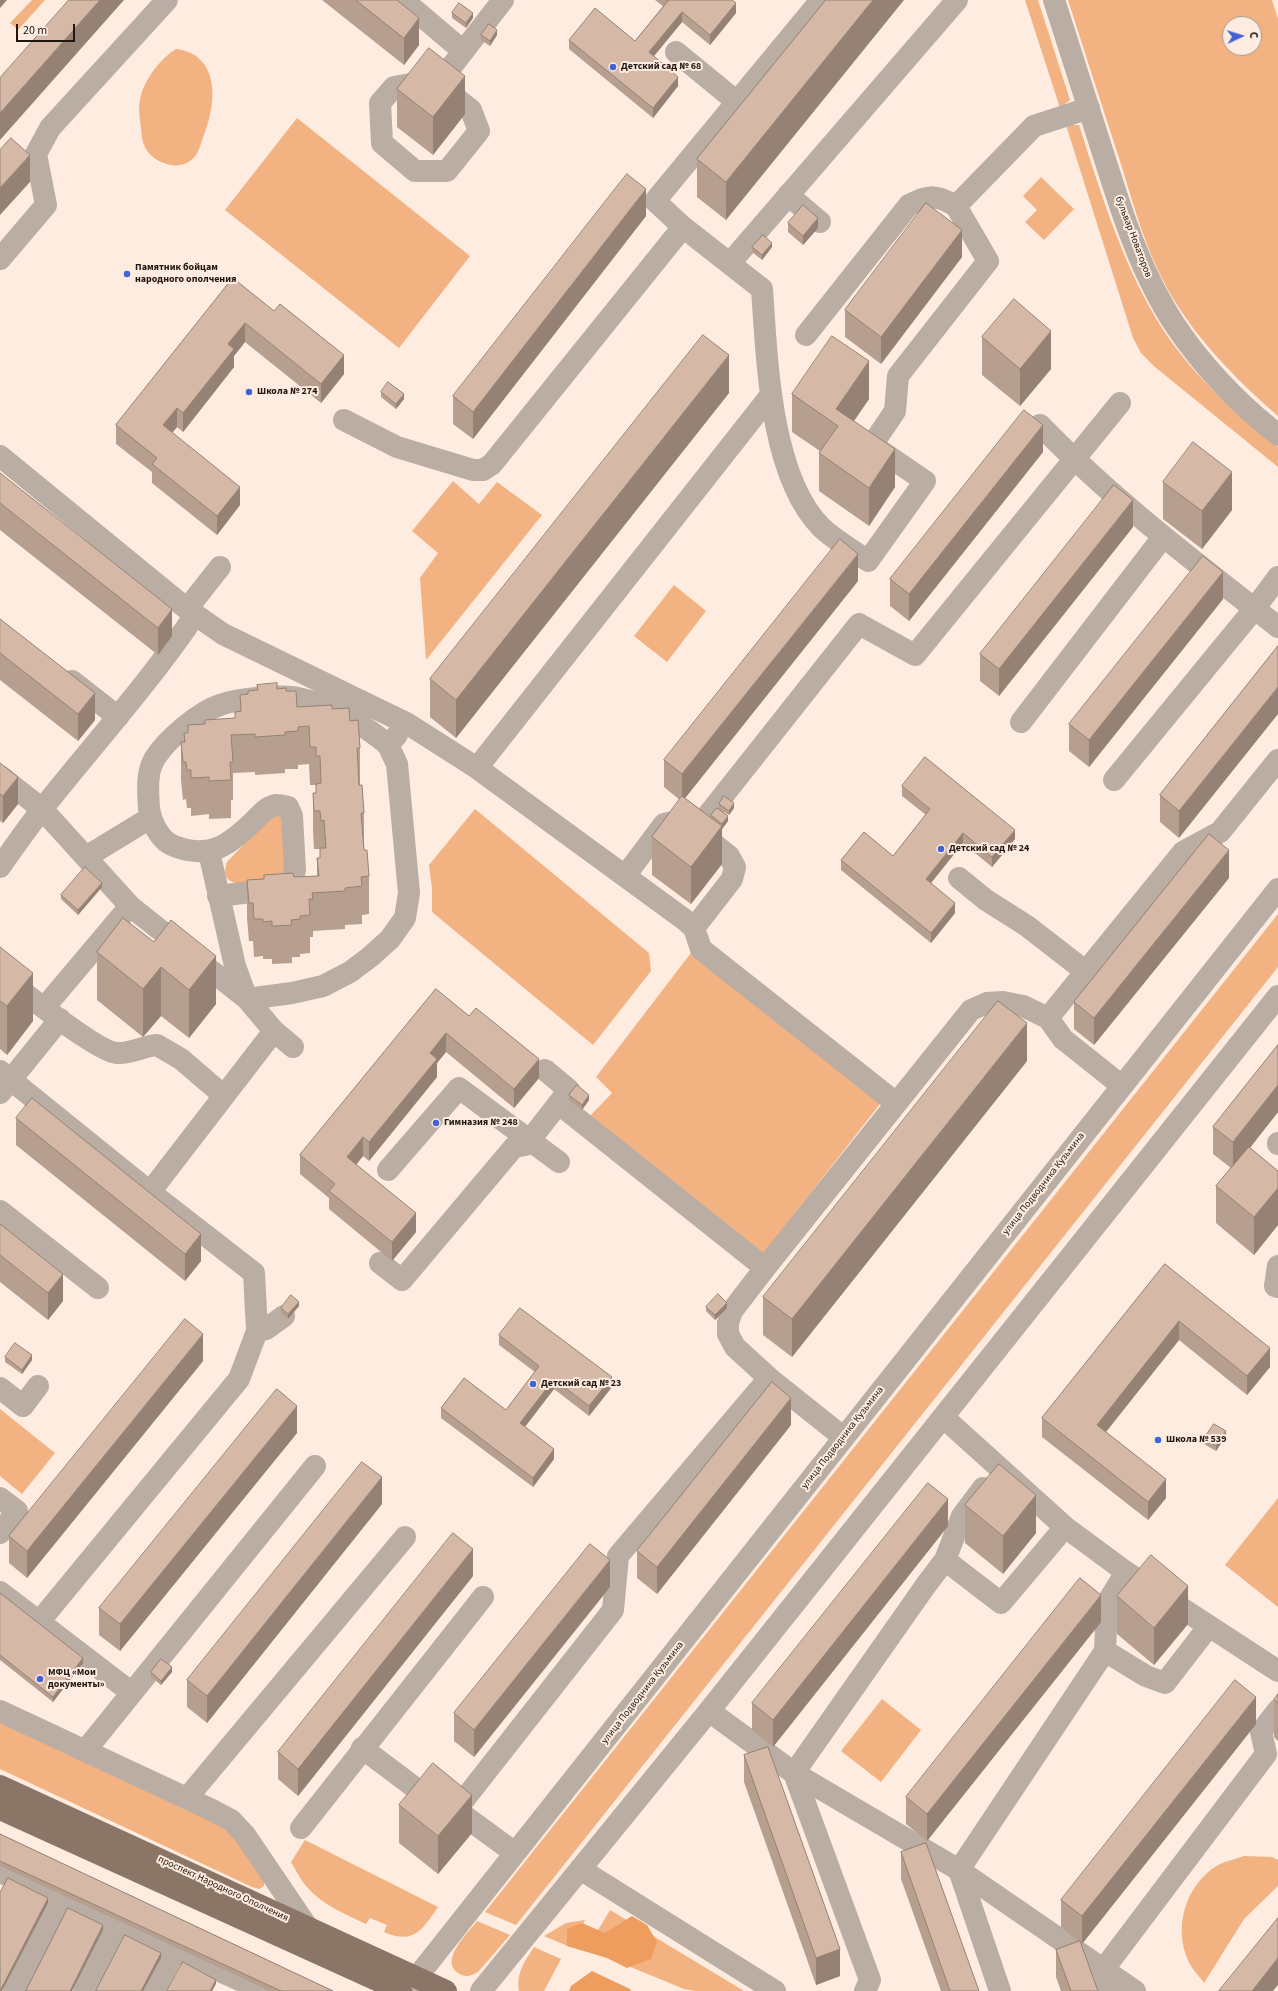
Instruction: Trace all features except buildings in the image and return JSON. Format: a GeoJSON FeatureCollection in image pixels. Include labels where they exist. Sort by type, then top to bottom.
{"type":"FeatureCollection","features":[{"type":"Feature","properties":{"kind":"main road","name":"проспект Народного Ополчения"},"geometry":{"type":"LineString","coordinates":[[0,1786],[308,1928],[417,1984],[446,1991]]}},
{"type":"Feature","properties":{"kind":"main road","name":"проспект Народного Ополчения"},"geometry":{"type":"LineString","coordinates":[[0,1809],[401,1991]]}},
{"type":"Feature","properties":{"kind":"street"},"geometry":{"type":"LineString","coordinates":[[0,259],[46,205],[36,154],[50,128],[167,0]]}},
{"type":"Feature","properties":{"kind":"street"},"geometry":{"type":"LineString","coordinates":[[403,0],[463,50]]}},
{"type":"Feature","properties":{"kind":"street"},"geometry":{"type":"LineString","coordinates":[[438,84],[463,50],[474,27],[503,0]]}},
{"type":"Feature","properties":{"kind":"street"},"geometry":{"type":"LineString","coordinates":[[806,335],[909,205],[926,197],[943,198],[956,206],[988,260],[898,376],[895,411],[872,444],[925,481],[868,561],[821,527],[802,502],[787,467],[770,396],[762,289],[683,227],[655,201],[821,0]]}},
{"type":"Feature","properties":{"kind":"street"},"geometry":{"type":"LineString","coordinates":[[730,263],[957,0]]}},
{"type":"Feature","properties":{"kind":"street","name":"бульвар Новаторов"},"geometry":{"type":"LineString","coordinates":[[1054,0],[1124,220],[1147,275],[1175,325],[1208,369],[1242,405],[1278,435]]}},
{"type":"Feature","properties":{"kind":"street"},"geometry":{"type":"LineString","coordinates":[[676,52],[737,102]]}},
{"type":"Feature","properties":{"kind":"street"},"geometry":{"type":"LineString","coordinates":[[416,82],[438,84],[471,110],[480,131],[447,171],[415,171],[382,143],[380,103],[394,87],[416,82]]}},
{"type":"Feature","properties":{"kind":"street"},"geometry":{"type":"LineString","coordinates":[[956,206],[1034,126],[1089,108]]}},
{"type":"Feature","properties":{"kind":"street"},"geometry":{"type":"LineString","coordinates":[[788,195],[820,222]]}},
{"type":"Feature","properties":{"kind":"street"},"geometry":{"type":"LineString","coordinates":[[344,420],[397,447],[473,470],[483,470],[492,464],[683,227]]}},
{"type":"Feature","properties":{"kind":"street"},"geometry":{"type":"LineString","coordinates":[[478,768],[770,396]]}},
{"type":"Feature","properties":{"kind":"street"},"geometry":{"type":"LineString","coordinates":[[696,830],[859,624],[915,656],[1120,403]]}},
{"type":"Feature","properties":{"kind":"street"},"geometry":{"type":"LineString","coordinates":[[1040,425],[1074,460],[1163,537],[1278,627]]}},
{"type":"Feature","properties":{"kind":"street"},"geometry":{"type":"LineString","coordinates":[[0,456],[191,612],[224,634],[408,724],[478,768],[694,928],[701,948],[896,1103]]}},
{"type":"Feature","properties":{"kind":"street"},"geometry":{"type":"LineString","coordinates":[[1021,722],[1163,537]]}},
{"type":"Feature","properties":{"kind":"street"},"geometry":{"type":"LineString","coordinates":[[0,867],[42,809],[118,717],[175,644],[191,612],[220,567]]}},
{"type":"Feature","properties":{"kind":"street"},"geometry":{"type":"LineString","coordinates":[[1114,780],[1278,577]]}},
{"type":"Feature","properties":{"kind":"street"},"geometry":{"type":"LineString","coordinates":[[56,669],[118,717]]}},
{"type":"Feature","properties":{"kind":"street"},"geometry":{"type":"LineString","coordinates":[[218,896],[284,888],[292,880],[295,870],[292,816],[288,807],[277,805],[267,808],[234,839],[209,852],[191,851],[173,846],[160,836],[150,818],[148,778],[154,759],[167,742],[208,711],[220,705],[278,697],[296,697],[314,702],[370,729],[388,745],[397,764],[409,893],[405,918],[390,939],[370,957],[350,972],[323,986],[292,993],[247,999]]}},
{"type":"Feature","properties":{"kind":"street"},"geometry":{"type":"LineString","coordinates":[[388,745],[408,724]]}},
{"type":"Feature","properties":{"kind":"street"},"geometry":{"type":"LineString","coordinates":[[1048,1018],[1183,852],[1220,832],[1278,760]]}},
{"type":"Feature","properties":{"kind":"street"},"geometry":{"type":"LineString","coordinates":[[0,776],[42,809],[130,906],[247,999],[274,1031],[293,1048]]}},
{"type":"Feature","properties":{"kind":"street"},"geometry":{"type":"LineString","coordinates":[[86,857],[150,818]]}},
{"type":"Feature","properties":{"kind":"street"},"geometry":{"type":"LineString","coordinates":[[625,876],[664,824],[682,820],[696,830],[729,856],[735,867],[732,879],[694,928]]}},
{"type":"Feature","properties":{"kind":"street"},"geometry":{"type":"LineString","coordinates":[[209,852],[234,966],[247,999]]}},
{"type":"Feature","properties":{"kind":"street"},"geometry":{"type":"LineString","coordinates":[[959,878],[986,900],[1026,926],[1086,971]]}},
{"type":"Feature","properties":{"kind":"street","name":"улица Подводника Кузьмина"},"geometry":{"type":"LineString","coordinates":[[417,1984],[515,1853],[1278,889]]}},
{"type":"Feature","properties":{"kind":"street"},"geometry":{"type":"LineString","coordinates":[[39,1622],[239,1379],[257,1331],[254,1273],[4,1081],[130,906]]}},
{"type":"Feature","properties":{"kind":"street"},"geometry":{"type":"LineString","coordinates":[[0,974],[52,1013],[103,1047],[117,1053],[156,1045],[164,1048],[181,1059],[223,1095]]}},
{"type":"Feature","properties":{"kind":"street"},"geometry":{"type":"LineString","coordinates":[[482,1991],[709,1711],[1278,996]]}},
{"type":"Feature","properties":{"kind":"street"},"geometry":{"type":"LineString","coordinates":[[843,1437],[769,1378],[736,1347],[728,1334],[728,1323],[732,1311],[896,1103],[971,1010],[987,1003],[1003,1002],[1023,1006],[1048,1018],[1063,1039],[1122,1086]]}},
{"type":"Feature","properties":{"kind":"street"},"geometry":{"type":"LineString","coordinates":[[150,1192],[223,1095],[274,1031]]}},
{"type":"Feature","properties":{"kind":"street"},"geometry":{"type":"LineString","coordinates":[[380,1263],[402,1280],[514,1148],[525,1145],[530,1140],[569,1090],[545,1070]]}},
{"type":"Feature","properties":{"kind":"street"},"geometry":{"type":"LineString","coordinates":[[388,1170],[459,1088],[559,1162]]}},
{"type":"Feature","properties":{"kind":"street"},"geometry":{"type":"LineString","coordinates":[[559,1104],[765,1268]]}},
{"type":"Feature","properties":{"kind":"street"},"geometry":{"type":"LineString","coordinates":[[0,1211],[98,1288]]}},
{"type":"Feature","properties":{"kind":"street"},"geometry":{"type":"LineString","coordinates":[[1278,1266],[1275,1286],[1278,1287]]}},
{"type":"Feature","properties":{"kind":"street"},"geometry":{"type":"LineString","coordinates":[[257,1331],[266,1329],[284,1316]]}},
{"type":"Feature","properties":{"kind":"street"},"geometry":{"type":"LineString","coordinates":[[456,1810],[613,1610],[618,1556],[769,1378]]}},
{"type":"Feature","properties":{"kind":"street"},"geometry":{"type":"LineString","coordinates":[[0,1388],[23,1406],[38,1386]]}},
{"type":"Feature","properties":{"kind":"street"},"geometry":{"type":"LineString","coordinates":[[943,1418],[1065,1527],[1126,1572],[1278,1671]]}},
{"type":"Feature","properties":{"kind":"street"},"geometry":{"type":"LineString","coordinates":[[85,1751],[315,1466]]}},
{"type":"Feature","properties":{"kind":"street"},"geometry":{"type":"LineString","coordinates":[[794,1773],[926,1585],[946,1560],[962,1516],[999,1467]]}},
{"type":"Feature","properties":{"kind":"street"},"geometry":{"type":"LineString","coordinates":[[0,1498],[17,1510],[0,1532]]}},
{"type":"Feature","properties":{"kind":"street"},"geometry":{"type":"LineString","coordinates":[[946,1560],[1001,1603],[1065,1527]]}},
{"type":"Feature","properties":{"kind":"street"},"geometry":{"type":"LineString","coordinates":[[187,1798],[406,1537]]}},
{"type":"Feature","properties":{"kind":"street"},"geometry":{"type":"LineString","coordinates":[[959,1870],[1105,1650],[1107,1603],[1126,1572]]}},
{"type":"Feature","properties":{"kind":"street"},"geometry":{"type":"LineString","coordinates":[[0,1592],[132,1693]]}},
{"type":"Feature","properties":{"kind":"street"},"geometry":{"type":"LineString","coordinates":[[301,1828],[362,1748],[483,1596]]}},
{"type":"Feature","properties":{"kind":"street"},"geometry":{"type":"LineString","coordinates":[[1105,1650],[1146,1676],[1165,1683],[1209,1626]]}},
{"type":"Feature","properties":{"kind":"street"},"geometry":{"type":"LineString","coordinates":[[1102,1970],[1272,1759],[1262,1732],[1278,1710]]}},
{"type":"Feature","properties":{"kind":"street"},"geometry":{"type":"LineString","coordinates":[[0,1711],[187,1798],[230,1820],[245,1835],[308,1928]]}},
{"type":"Feature","properties":{"kind":"street"},"geometry":{"type":"LineString","coordinates":[[709,1711],[794,1773],[959,1870],[1102,1970],[1135,1991]]}},
{"type":"Feature","properties":{"kind":"street"},"geometry":{"type":"LineString","coordinates":[[362,1748],[426,1796],[438,1796],[515,1853]]}},
{"type":"Feature","properties":{"kind":"street"},"geometry":{"type":"LineString","coordinates":[[794,1773],[870,1980],[865,1991]]}},
{"type":"Feature","properties":{"kind":"street"},"geometry":{"type":"LineString","coordinates":[[412,1814],[426,1796]]}},
{"type":"Feature","properties":{"kind":"street"},"geometry":{"type":"LineString","coordinates":[[580,1869],[775,1991]]}},
{"type":"Feature","properties":{"kind":"street"},"geometry":{"type":"LineString","coordinates":[[959,1870],[1000,1991]]}},
{"type":"Feature","properties":{"kind":"street"},"geometry":{"type":"LineString","coordinates":[[1,1874],[175,1951],[229,1984],[264,1991]]}},
{"type":"Feature","properties":{"kind":"street"},"geometry":{"type":"LineString","coordinates":[[14,1991],[62,1900]]}},
{"type":"Feature","properties":{"kind":"street"},"geometry":{"type":"LineString","coordinates":[[84,1991],[117,1925]]}},
{"type":"Feature","properties":{"kind":"street"},"geometry":{"type":"LineString","coordinates":[[154,1991],[175,1951]]}},
{"type":"Feature","properties":{"kind":"street"},"geometry":{"type":"LineString","coordinates":[[1102,1970],[1110,1991]]}},
{"type":"Feature","properties":{"kind":"shaded area"},"geometry":{"type":"Polygon","coordinates":[[[32,0],[45,0],[18,30],[10,23],[32,0]]]}},
{"type":"Feature","properties":{"kind":"shaded area"},"geometry":{"type":"Polygon","coordinates":[[[1025,0],[1038,0],[1070,100],[1060,108],[1025,0]]]}},
{"type":"Feature","properties":{"kind":"shaded area"},"geometry":{"type":"Polygon","coordinates":[[[1068,0],[1272,0],[1278,19],[1278,416],[1226,367],[1181,311],[1158,270],[1141,229],[1068,0]]]}},
{"type":"Feature","properties":{"kind":"shaded area"},"geometry":{"type":"Polygon","coordinates":[[[176,49],[190,53],[200,60],[207,69],[211,81],[212,107],[200,147],[196,155],[192,160],[181,165],[169,165],[153,157],[147,151],[142,136],[139,107],[142,93],[148,78],[158,65],[176,49]]]}},
{"type":"Feature","properties":{"kind":"shaded area"},"geometry":{"type":"Polygon","coordinates":[[[297,118],[470,256],[399,348],[225,210],[297,118]]]}},
{"type":"Feature","properties":{"kind":"shaded area"},"geometry":{"type":"Polygon","coordinates":[[[1066,125],[1079,125],[1105,205],[1125,257],[1164,331],[1189,364],[1216,394],[1278,447],[1278,467],[1155,367],[1141,353],[1133,338],[1066,125]]]}},
{"type":"Feature","properties":{"kind":"shaded area"},"geometry":{"type":"Polygon","coordinates":[[[1041,177],[1074,209],[1044,240],[1025,222],[1037,210],[1023,196],[1041,177]]]}},
{"type":"Feature","properties":{"kind":"shaded area"},"geometry":{"type":"Polygon","coordinates":[[[453,481],[479,504],[497,482],[542,515],[426,660],[420,578],[438,553],[412,531],[453,481]]]}},
{"type":"Feature","properties":{"kind":"shaded area"},"geometry":{"type":"Polygon","coordinates":[[[674,585],[706,611],[667,662],[634,636],[674,585]]]}},
{"type":"Feature","properties":{"kind":"shaded area"},"geometry":{"type":"Polygon","coordinates":[[[475,809],[649,953],[651,971],[593,1045],[432,912],[432,889],[429,865],[475,809]]]}},
{"type":"Feature","properties":{"kind":"shaded area"},"geometry":{"type":"Polygon","coordinates":[[[281,815],[284,819],[284,873],[280,877],[253,883],[234,882],[228,879],[225,873],[227,862],[271,816],[281,815]]]}},
{"type":"Feature","properties":{"kind":"shaded area"},"geometry":{"type":"Polygon","coordinates":[[[1278,914],[1278,967],[516,1925],[485,1912],[1278,914]]]}},
{"type":"Feature","properties":{"kind":"shaded area"},"geometry":{"type":"Polygon","coordinates":[[[694,949],[883,1100],[761,1257],[589,1117],[612,1093],[596,1077],[694,949]]]}},
{"type":"Feature","properties":{"kind":"shaded area"},"geometry":{"type":"Polygon","coordinates":[[[0,1409],[55,1453],[22,1494],[0,1476],[0,1409]]]}},
{"type":"Feature","properties":{"kind":"shaded area"},"geometry":{"type":"Polygon","coordinates":[[[1278,1498],[1278,1607],[1225,1565],[1278,1498]]]}},
{"type":"Feature","properties":{"kind":"shaded area"},"geometry":{"type":"Polygon","coordinates":[[[882,1699],[921,1730],[881,1782],[841,1751],[882,1699]]]}},
{"type":"Feature","properties":{"kind":"shaded area"},"geometry":{"type":"Polygon","coordinates":[[[0,1722],[211,1820],[229,1833],[242,1847],[264,1881],[264,1886],[259,1889],[252,1887],[0,1769],[0,1722]]]}},
{"type":"Feature","properties":{"kind":"shaded area"},"geometry":{"type":"Polygon","coordinates":[[[305,1840],[438,1907],[422,1928],[410,1936],[403,1937],[394,1936],[384,1932],[387,1925],[370,1918],[366,1924],[342,1913],[326,1904],[312,1893],[291,1862],[305,1840]]]}},
{"type":"Feature","properties":{"kind":"shaded area"},"geometry":{"type":"Polygon","coordinates":[[[1244,1856],[1272,1857],[1278,1860],[1278,1886],[1244,1919],[1204,1983],[1189,1963],[1184,1947],[1182,1920],[1185,1907],[1190,1895],[1207,1873],[1224,1862],[1244,1856]]]}},
{"type":"Feature","properties":{"kind":"shaded area"},"geometry":{"type":"Polygon","coordinates":[[[610,1910],[744,1991],[695,1991],[684,1989],[587,1949],[610,1910]]]}},
{"type":"Feature","properties":{"kind":"shaded area"},"geometry":{"type":"Polygon","coordinates":[[[632,1916],[647,1925],[657,1942],[651,1959],[627,1968],[607,1958],[567,1946],[567,1929],[582,1923],[605,1933],[632,1916]]]}},
{"type":"Feature","properties":{"kind":"shaded area"},"geometry":{"type":"Polygon","coordinates":[[[585,1920],[570,1947],[544,1936],[566,1923],[585,1920]]]}},
{"type":"Feature","properties":{"kind":"shaded area"},"geometry":{"type":"Polygon","coordinates":[[[477,1921],[510,1935],[478,1972],[463,1976],[453,1968],[453,1954],[462,1939],[477,1921]]]}},
{"type":"Feature","properties":{"kind":"shaded area"},"geometry":{"type":"Polygon","coordinates":[[[534,1947],[561,1959],[544,1991],[519,1991],[518,1985],[520,1973],[534,1947]]]}},
{"type":"Feature","properties":{"kind":"shaded area"},"geometry":{"type":"Polygon","coordinates":[[[592,1971],[630,1989],[631,1991],[569,1991],[571,1986],[592,1971]]]}},
{"type":"Feature","properties":{"kind":"place","name":"Детский сад № 68"},"geometry":{"type":"Point","coordinates":[613,67]}},
{"type":"Feature","properties":{"kind":"place","name":"Памятник бойцам народного ополчения"},"geometry":{"type":"Point","coordinates":[127,274]}},
{"type":"Feature","properties":{"kind":"place","name":"Школа № 274"},"geometry":{"type":"Point","coordinates":[249,392]}},
{"type":"Feature","properties":{"kind":"place","name":"Детский сад № 24"},"geometry":{"type":"Point","coordinates":[941,849]}},
{"type":"Feature","properties":{"kind":"place","name":"Гимназия № 248"},"geometry":{"type":"Point","coordinates":[436,1123]}},
{"type":"Feature","properties":{"kind":"place","name":"Детский сад № 23"},"geometry":{"type":"Point","coordinates":[533,1384]}},
{"type":"Feature","properties":{"kind":"place","name":"Школа № 539"},"geometry":{"type":"Point","coordinates":[1158,1440]}},
{"type":"Feature","properties":{"kind":"place","name":"МФЦ «Мои документы»"},"geometry":{"type":"Point","coordinates":[40,1679]}}]}
